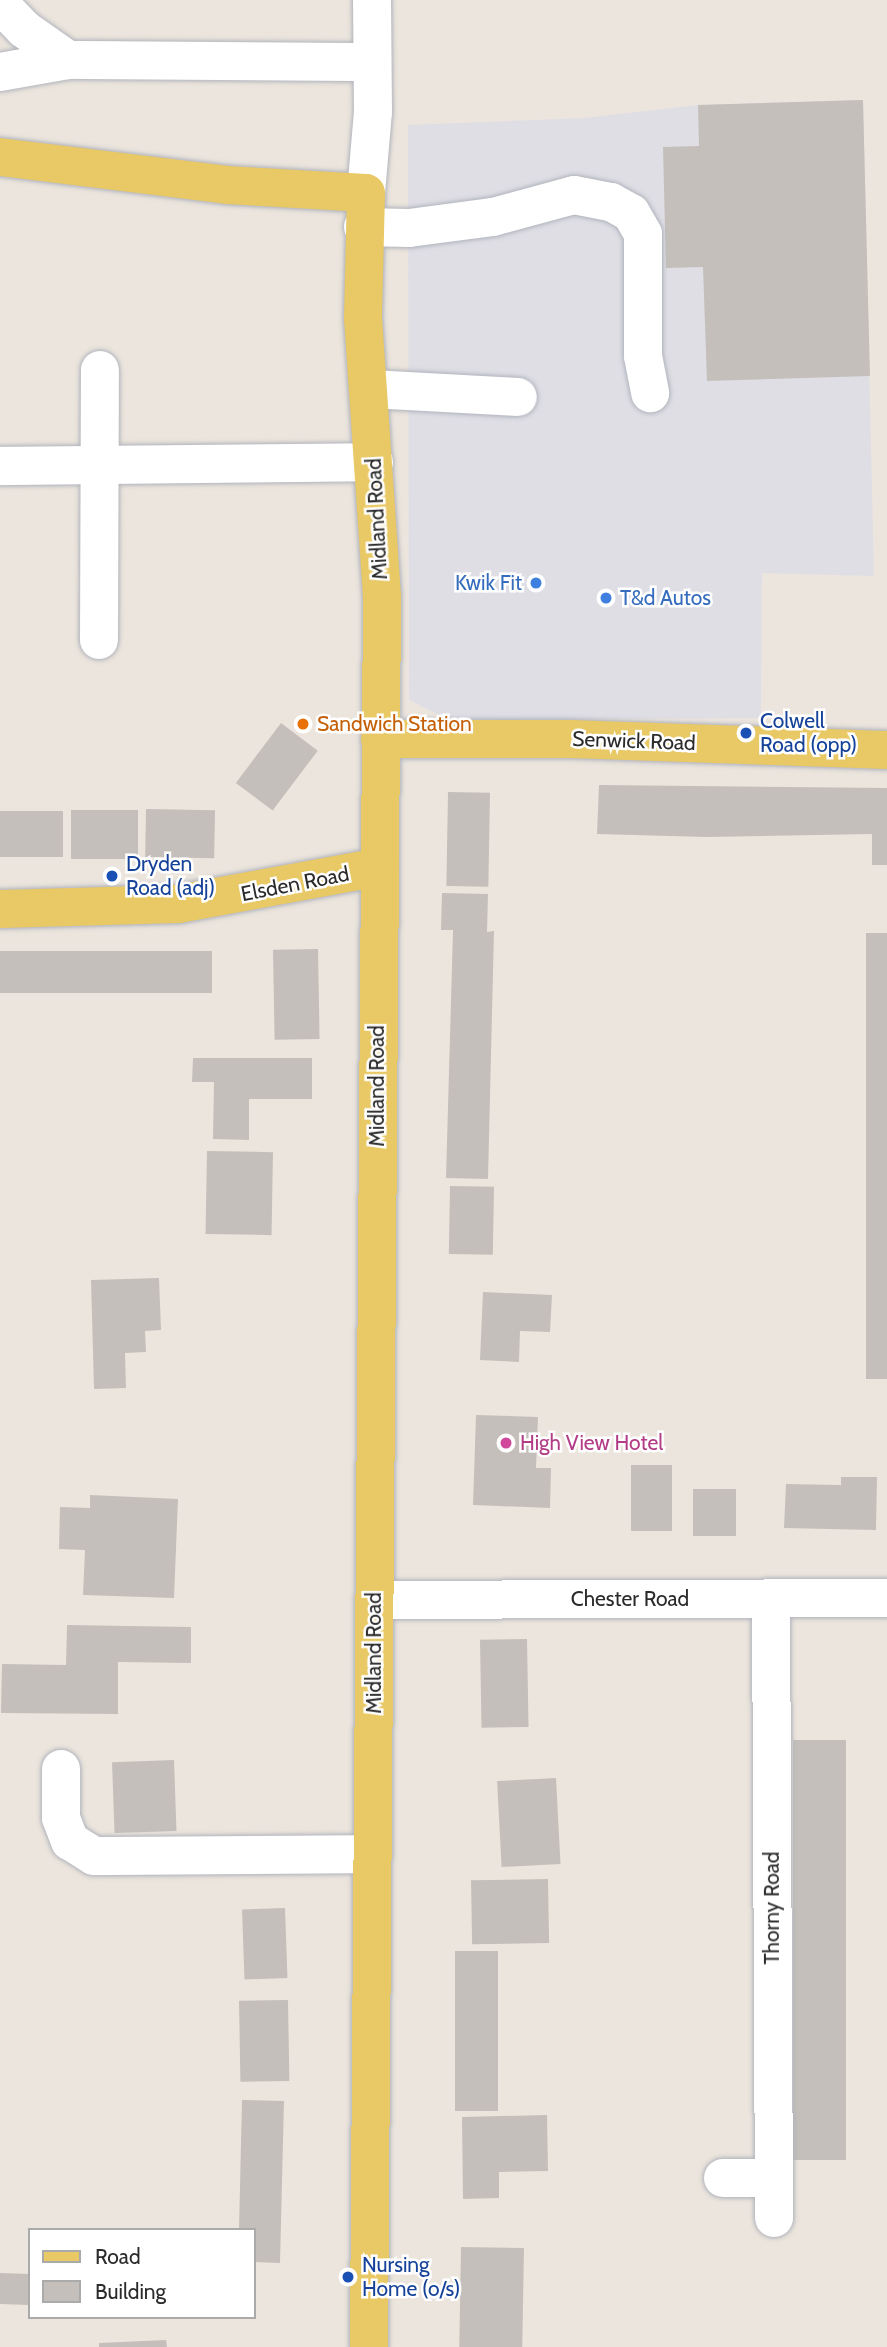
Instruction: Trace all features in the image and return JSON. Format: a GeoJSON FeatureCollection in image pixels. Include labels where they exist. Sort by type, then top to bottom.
{"type":"FeatureCollection","features":[{"type":"Feature","properties":{"kind":"main road"},"geometry":{"type":"LineString","coordinates":[[0,157],[228,185],[364,210]]}},
{"type":"Feature","properties":{"kind":"main road","name":"Midland Road"},"geometry":{"type":"LineString","coordinates":[[364,210],[363,318],[371,388],[382,597],[369,2347]]}},
{"type":"Feature","properties":{"kind":"main road","name":"Senwick Road"},"geometry":{"type":"LineString","coordinates":[[380,739],[570,739],[887,750]]}},
{"type":"Feature","properties":{"kind":"main road","name":"Elsden Road"},"geometry":{"type":"LineString","coordinates":[[0,909],[178,904],[380,867]]}},
{"type":"Feature","properties":{"kind":"street"},"geometry":{"type":"LineString","coordinates":[[372,0],[364,210],[409,228],[493,218],[574,195],[611,202],[631,214],[643,234],[643,356],[650,393]]}},
{"type":"Feature","properties":{"kind":"street"},"geometry":{"type":"LineString","coordinates":[[0,4],[24,29],[68,60]]}},
{"type":"Feature","properties":{"kind":"street"},"geometry":{"type":"LineString","coordinates":[[0,72],[68,60],[371,62]]}},
{"type":"Feature","properties":{"kind":"street"},"geometry":{"type":"LineString","coordinates":[[99,640],[100,370]]}},
{"type":"Feature","properties":{"kind":"street"},"geometry":{"type":"LineString","coordinates":[[371,388],[518,397]]}},
{"type":"Feature","properties":{"kind":"street"},"geometry":{"type":"LineString","coordinates":[[0,466],[374,462]]}},
{"type":"Feature","properties":{"kind":"street","name":"Thorny Road"},"geometry":{"type":"LineString","coordinates":[[771,1598],[774,2218]]}},
{"type":"Feature","properties":{"kind":"street","name":"Chester Road"},"geometry":{"type":"LineString","coordinates":[[374,1600],[887,1598]]}},
{"type":"Feature","properties":{"kind":"street"},"geometry":{"type":"LineString","coordinates":[[61,1769],[61,1818],[70,1841],[94,1856],[372,1854]]}},
{"type":"Feature","properties":{"kind":"street"},"geometry":{"type":"LineString","coordinates":[[723,2178],[774,2178]]}},
{"type":"Feature","properties":{"kind":"shaded area"},"geometry":{"type":"Polygon","coordinates":[[[863,100],[874,576],[762,573],[761,718],[449,720],[409,700],[408,125],[584,118],[698,105],[863,100]]]}},
{"type":"Feature","properties":{"kind":"building"},"geometry":{"type":"Polygon","coordinates":[[[863,100],[870,376],[707,381],[703,267],[666,268],[663,147],[699,146],[698,105],[863,100]]]}},
{"type":"Feature","properties":{"kind":"building"},"geometry":{"type":"Polygon","coordinates":[[[281,723],[318,751],[273,811],[236,783],[281,723]]]}},
{"type":"Feature","properties":{"kind":"building"},"geometry":{"type":"Polygon","coordinates":[[[599,785],[887,788],[887,865],[872,865],[872,834],[707,837],[597,834],[599,785]]]}},
{"type":"Feature","properties":{"kind":"building"},"geometry":{"type":"Polygon","coordinates":[[[448,792],[490,793],[488,887],[446,886],[448,792]]]}},
{"type":"Feature","properties":{"kind":"building"},"geometry":{"type":"Polygon","coordinates":[[[146,809],[215,810],[214,858],[145,857],[146,809]]]}},
{"type":"Feature","properties":{"kind":"building"},"geometry":{"type":"Polygon","coordinates":[[[71,810],[138,810],[138,859],[71,859],[71,810]]]}},
{"type":"Feature","properties":{"kind":"building"},"geometry":{"type":"Polygon","coordinates":[[[0,811],[63,811],[63,857],[0,857],[0,811]]]}},
{"type":"Feature","properties":{"kind":"building"},"geometry":{"type":"Polygon","coordinates":[[[442,893],[488,894],[487,932],[494,931],[488,1179],[446,1178],[453,930],[441,930],[442,893]]]}},
{"type":"Feature","properties":{"kind":"building"},"geometry":{"type":"Polygon","coordinates":[[[866,933],[887,933],[887,1379],[866,1379],[866,933]]]}},
{"type":"Feature","properties":{"kind":"building"},"geometry":{"type":"Polygon","coordinates":[[[318,949],[320,1039],[275,1040],[273,950],[318,949]]]}},
{"type":"Feature","properties":{"kind":"building"},"geometry":{"type":"Polygon","coordinates":[[[0,951],[212,951],[212,993],[0,993],[0,951]]]}},
{"type":"Feature","properties":{"kind":"building"},"geometry":{"type":"Polygon","coordinates":[[[193,1058],[312,1058],[312,1099],[249,1099],[249,1140],[213,1139],[214,1082],[192,1082],[193,1058]]]}},
{"type":"Feature","properties":{"kind":"building"},"geometry":{"type":"Polygon","coordinates":[[[207,1151],[273,1152],[272,1235],[206,1234],[207,1151]]]}},
{"type":"Feature","properties":{"kind":"building"},"geometry":{"type":"Polygon","coordinates":[[[450,1186],[494,1187],[493,1255],[449,1254],[450,1186]]]}},
{"type":"Feature","properties":{"kind":"building"},"geometry":{"type":"Polygon","coordinates":[[[159,1278],[161,1330],[145,1331],[146,1352],[125,1353],[126,1388],[94,1389],[91,1280],[159,1278]]]}},
{"type":"Feature","properties":{"kind":"building"},"geometry":{"type":"Polygon","coordinates":[[[483,1292],[552,1295],[550,1332],[520,1331],[519,1362],[480,1360],[483,1292]]]}},
{"type":"Feature","properties":{"kind":"building","name":"High View Hotel"},"geometry":{"type":"Polygon","coordinates":[[[476,1415],[538,1417],[536,1468],[551,1468],[550,1508],[473,1505],[476,1415]]]}},
{"type":"Feature","properties":{"kind":"building"},"geometry":{"type":"Polygon","coordinates":[[[631,1465],[672,1465],[672,1531],[631,1531],[631,1465]]]}},
{"type":"Feature","properties":{"kind":"building"},"geometry":{"type":"Polygon","coordinates":[[[841,1477],[877,1477],[876,1530],[784,1528],[786,1484],[841,1485],[841,1477]]]}},
{"type":"Feature","properties":{"kind":"building"},"geometry":{"type":"Polygon","coordinates":[[[693,1489],[736,1489],[736,1536],[693,1536],[693,1489]]]}},
{"type":"Feature","properties":{"kind":"building"},"geometry":{"type":"Polygon","coordinates":[[[90,1495],[178,1499],[174,1598],[83,1595],[85,1550],[59,1549],[60,1507],[90,1508],[90,1495]]]}},
{"type":"Feature","properties":{"kind":"building"},"geometry":{"type":"Polygon","coordinates":[[[67,1625],[191,1627],[191,1663],[118,1662],[118,1714],[1,1713],[2,1664],[66,1665],[67,1625]]]}},
{"type":"Feature","properties":{"kind":"building"},"geometry":{"type":"Polygon","coordinates":[[[527,1639],[529,1727],[482,1728],[480,1640],[527,1639]]]}},
{"type":"Feature","properties":{"kind":"building"},"geometry":{"type":"Polygon","coordinates":[[[793,1740],[846,1740],[846,2160],[793,2160],[793,1740]]]}},
{"type":"Feature","properties":{"kind":"building"},"geometry":{"type":"Polygon","coordinates":[[[174,1760],[176,1831],[115,1833],[112,1762],[174,1760]]]}},
{"type":"Feature","properties":{"kind":"building"},"geometry":{"type":"Polygon","coordinates":[[[556,1778],[561,1864],[502,1867],[497,1781],[556,1778]]]}},
{"type":"Feature","properties":{"kind":"building"},"geometry":{"type":"Polygon","coordinates":[[[548,1879],[549,1943],[472,1944],[471,1880],[548,1879]]]}},
{"type":"Feature","properties":{"kind":"building"},"geometry":{"type":"Polygon","coordinates":[[[285,1908],[287,1978],[244,1979],[242,1910],[285,1908]]]}},
{"type":"Feature","properties":{"kind":"building"},"geometry":{"type":"Polygon","coordinates":[[[455,1951],[498,1951],[498,2111],[455,2111],[455,1951]]]}},
{"type":"Feature","properties":{"kind":"building"},"geometry":{"type":"Polygon","coordinates":[[[288,2000],[289,2081],[240,2082],[239,2001],[288,2000]]]}},
{"type":"Feature","properties":{"kind":"building"},"geometry":{"type":"Polygon","coordinates":[[[242,2100],[284,2101],[280,2263],[256,2262],[256,2228],[239,2228],[242,2100]]]}},
{"type":"Feature","properties":{"kind":"building"},"geometry":{"type":"Polygon","coordinates":[[[547,2115],[548,2171],[499,2172],[499,2198],[463,2199],[462,2117],[547,2115]]]}},
{"type":"Feature","properties":{"kind":"building"},"geometry":{"type":"Polygon","coordinates":[[[461,2247],[524,2248],[522,2347],[459,2347],[461,2247]]]}},
{"type":"Feature","properties":{"kind":"building"},"geometry":{"type":"Polygon","coordinates":[[[0,2273],[28,2274],[28,2305],[0,2304],[0,2273]]]}},
{"type":"Feature","properties":{"kind":"building"},"geometry":{"type":"Polygon","coordinates":[[[166,2340],[167,2347],[99,2347],[99,2343],[166,2340]]]}},
{"type":"Feature","properties":{"kind":"place","name":"Kwik Fit"},"geometry":{"type":"Point","coordinates":[536,583]}},
{"type":"Feature","properties":{"kind":"place","name":"T&d Autos"},"geometry":{"type":"Point","coordinates":[606,598]}},
{"type":"Feature","properties":{"kind":"place","name":"Sandwich Station"},"geometry":{"type":"Point","coordinates":[303,724]}},
{"type":"Feature","properties":{"kind":"place","name":"Colwell Road (opp)"},"geometry":{"type":"Point","coordinates":[746,733]}},
{"type":"Feature","properties":{"kind":"place","name":"Dryden Road (adj)"},"geometry":{"type":"Point","coordinates":[112,876]}},
{"type":"Feature","properties":{"kind":"place","name":"High View Hotel"},"geometry":{"type":"Point","coordinates":[506,1443]}},
{"type":"Feature","properties":{"kind":"place","name":"Nursing Home (o/s)"},"geometry":{"type":"Point","coordinates":[348,2277]}}]}
